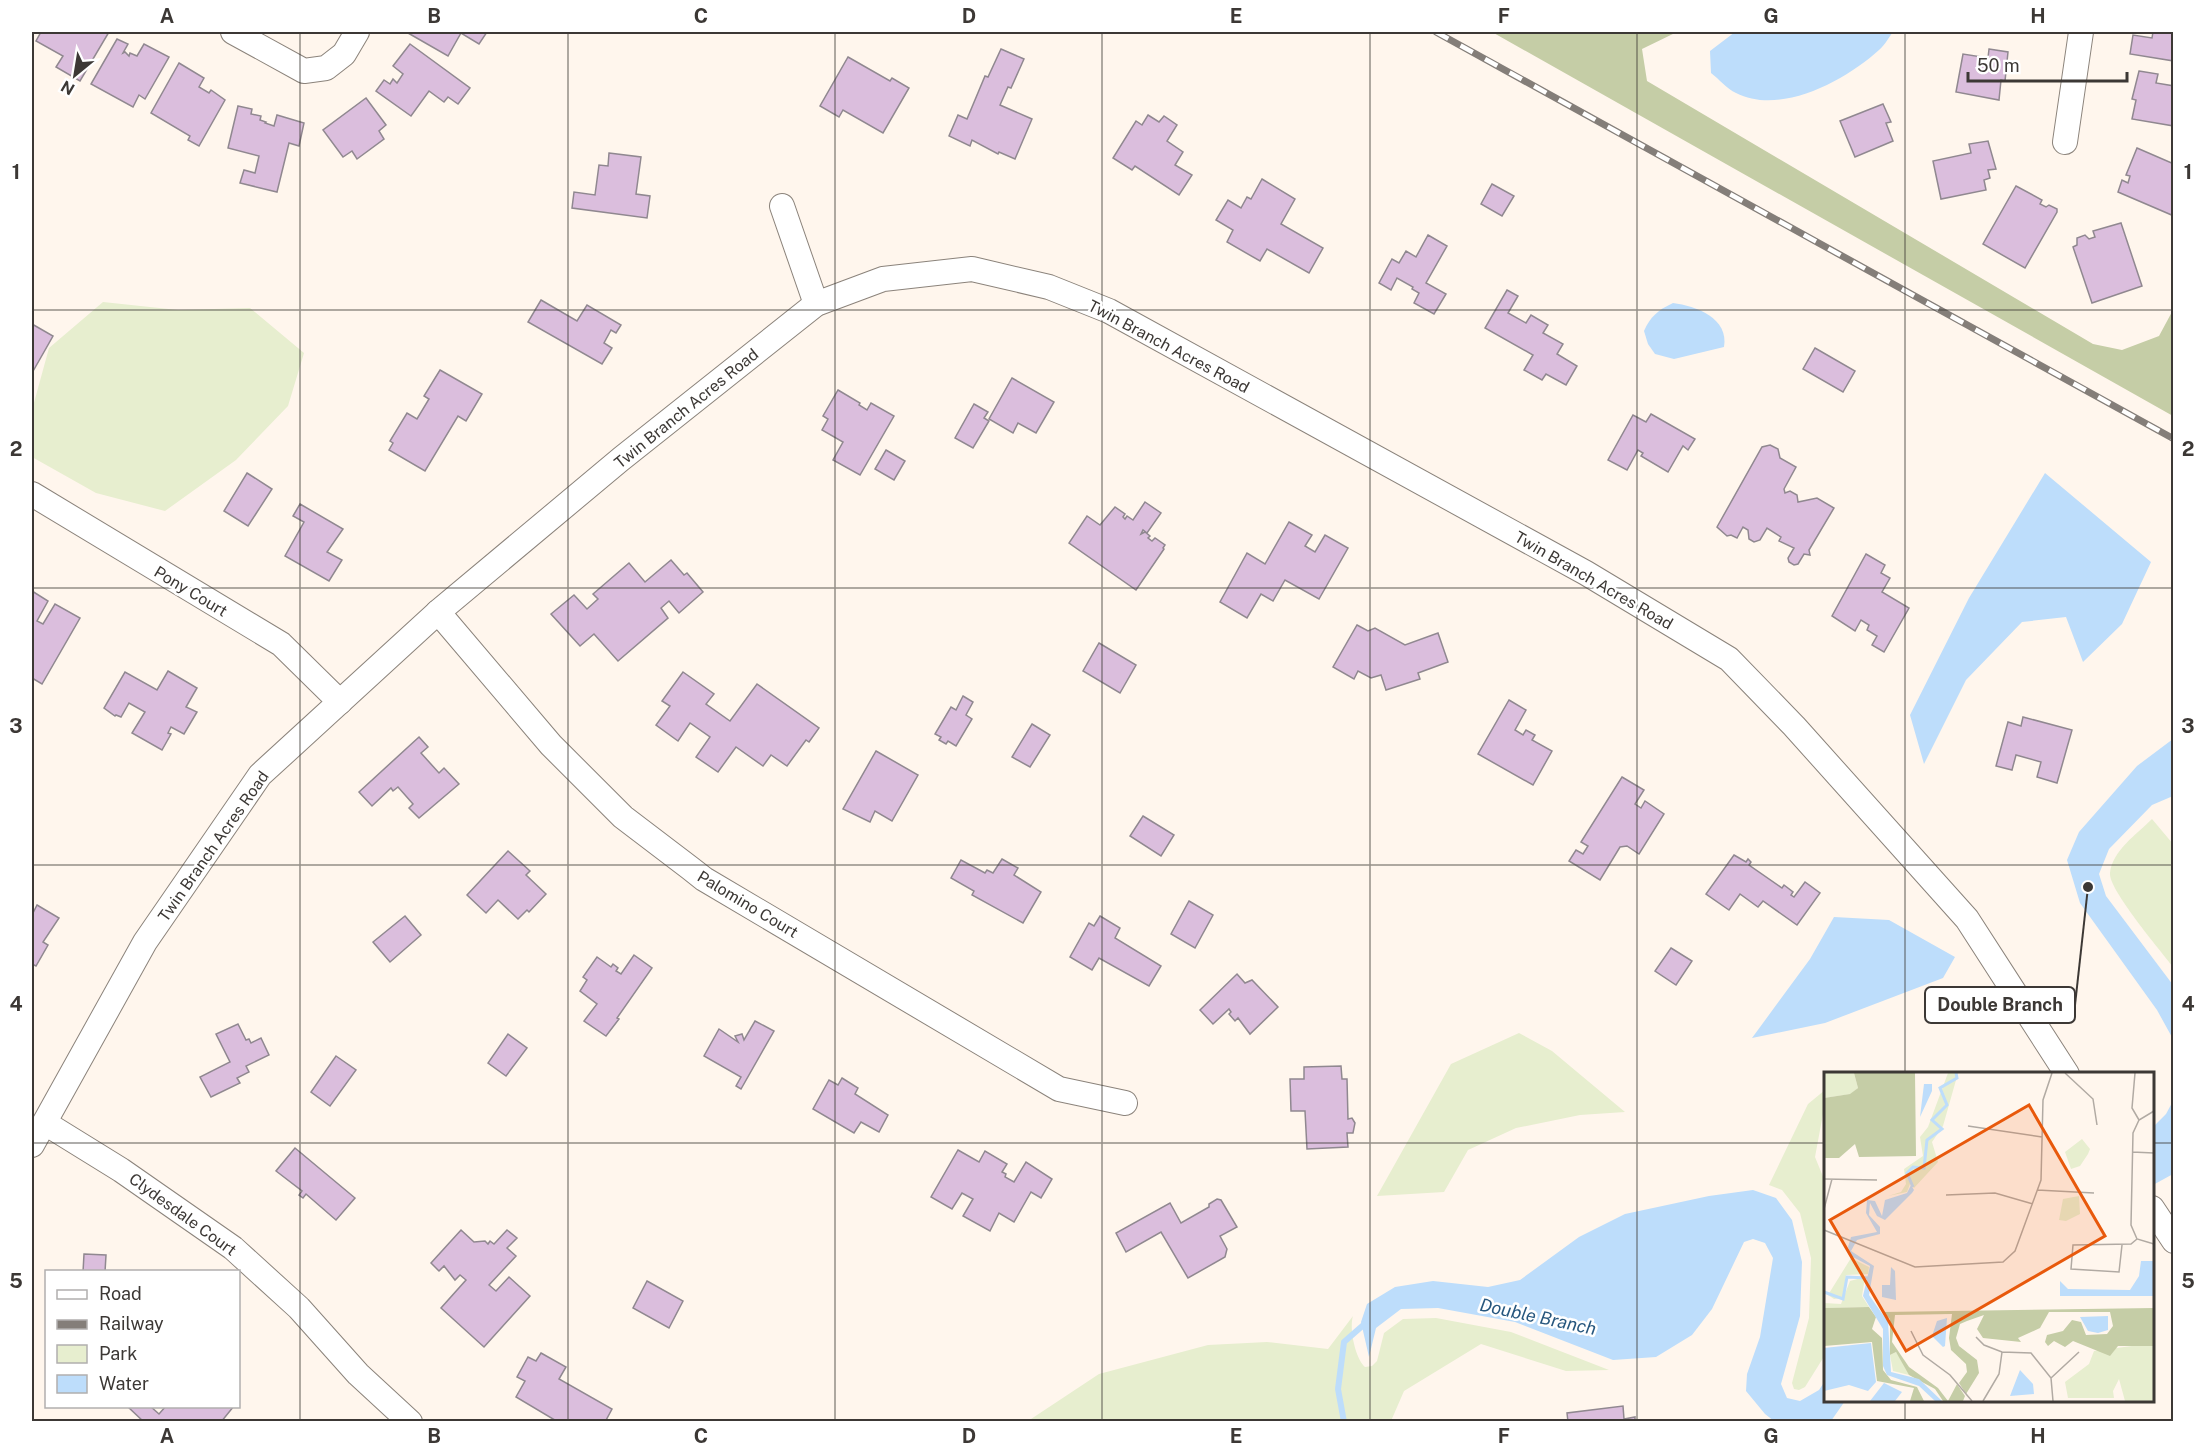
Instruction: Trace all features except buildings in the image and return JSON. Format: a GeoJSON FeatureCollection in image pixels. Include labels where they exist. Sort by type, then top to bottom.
{"type":"FeatureCollection","features":[{"type":"Feature","properties":{"kind":"street"},"geometry":{"type":"LineString","coordinates":[[233,32],[304,71],[326,68],[344,54],[357,32]]}},
{"type":"Feature","properties":{"kind":"street"},"geometry":{"type":"LineString","coordinates":[[2065,142],[2081,32]]}},
{"type":"Feature","properties":{"kind":"street"},"geometry":{"type":"LineString","coordinates":[[782,206],[816,304]]}},
{"type":"Feature","properties":{"kind":"street","name":"Twin Branch Acres Road"},"geometry":{"type":"LineString","coordinates":[[32,1145],[146,942],[260,775],[438,612],[621,459],[816,304],[883,279],[972,269],[1049,286],[1109,311],[1586,573],[1729,659],[1794,726],[1967,919],[2066,1072]]}},
{"type":"Feature","properties":{"kind":"street","name":"Pony Court"},"geometry":{"type":"LineString","coordinates":[[32,494],[281,644],[340,702]]}},
{"type":"Feature","properties":{"kind":"street","name":"Palomino Court"},"geometry":{"type":"LineString","coordinates":[[438,612],[551,745],[623,817],[704,879],[1059,1089],[1125,1103]]}},
{"type":"Feature","properties":{"kind":"street","name":"Clydesdale Court"},"geometry":{"type":"LineString","coordinates":[[45,1123],[121,1170],[233,1248],[299,1308],[358,1374],[410,1422]]}},
{"type":"Feature","properties":{"kind":"street"},"geometry":{"type":"LineString","coordinates":[[2154,1211],[2174,1241]]}},
{"type":"Feature","properties":{"kind":"green space"},"geometry":{"type":"Polygon","coordinates":[[[1492,32],[1677,32],[1642,49],[1647,81],[2093,344],[2122,350],[2159,336],[2173,310],[2173,416],[1492,32]]]}},
{"type":"Feature","properties":{"kind":"green space"},"geometry":{"type":"Polygon","coordinates":[[[103,302],[178,310],[250,308],[304,353],[288,406],[236,460],[165,511],[96,493],[32,457],[32,410],[49,348],[103,302]]]}},
{"type":"Feature","properties":{"kind":"green space"},"geometry":{"type":"Polygon","coordinates":[[[2152,819],[2173,844],[2173,967],[2126,906],[2117,892],[2110,873],[2120,850],[2152,819]]]}},
{"type":"Feature","properties":{"kind":"green space"},"geometry":{"type":"Polygon","coordinates":[[[1519,1033],[1552,1051],[1625,1112],[1580,1115],[1516,1128],[1468,1150],[1444,1192],[1377,1196],[1451,1064],[1519,1033]]]}},
{"type":"Feature","properties":{"kind":"green space"},"geometry":{"type":"Polygon","coordinates":[[[1824,1091],[1824,1113],[1815,1157],[1824,1179],[1824,1357],[1805,1387],[1799,1390],[1794,1389],[1792,1383],[1809,1318],[1811,1258],[1800,1213],[1782,1190],[1769,1185],[1808,1104],[1824,1091]]]}},
{"type":"Feature","properties":{"kind":"green space"},"geometry":{"type":"Polygon","coordinates":[[[1353,1316],[1354,1343],[1358,1357],[1365,1367],[1372,1366],[1377,1361],[1384,1333],[1403,1319],[1436,1318],[1511,1332],[1609,1370],[1566,1371],[1481,1344],[1404,1391],[1391,1421],[1030,1421],[1099,1374],[1208,1345],[1267,1342],[1328,1349],[1353,1316]]]}},
{"type":"Feature","properties":{"kind":"water"},"geometry":{"type":"Polygon","coordinates":[[[1735,32],[1893,32],[1881,48],[1849,73],[1812,91],[1773,100],[1754,99],[1736,93],[1711,73],[1710,51],[1735,32]]]}},
{"type":"Feature","properties":{"kind":"water"},"geometry":{"type":"Polygon","coordinates":[[[1673,303],[1701,311],[1716,321],[1724,337],[1724,347],[1674,359],[1655,354],[1648,344],[1644,331],[1655,314],[1673,303]]]}},
{"type":"Feature","properties":{"kind":"water"},"geometry":{"type":"Polygon","coordinates":[[[2045,473],[2151,562],[2122,624],[2083,662],[2066,617],[2022,622],[1966,680],[1924,764],[1910,715],[1969,598],[2045,473]]]}},
{"type":"Feature","properties":{"kind":"water"},"geometry":{"type":"Polygon","coordinates":[[[2173,739],[2173,796],[2152,805],[2109,849],[2099,874],[2106,896],[2173,985],[2173,1039],[2157,1010],[2080,903],[2067,860],[2079,832],[2137,766],[2173,739]]]}},
{"type":"Feature","properties":{"kind":"water"},"geometry":{"type":"Polygon","coordinates":[[[1834,917],[1889,920],[1955,957],[1943,978],[1825,1023],[1752,1038],[1810,959],[1834,917]]]}},
{"type":"Feature","properties":{"kind":"water"},"geometry":{"type":"Polygon","coordinates":[[[2173,1101],[2173,1174],[2154,1184],[2154,1126],[2166,1114],[2173,1101]]]}},
{"type":"Feature","properties":{"kind":"water"},"geometry":{"type":"Polygon","coordinates":[[[1753,1190],[1776,1198],[1792,1220],[1802,1262],[1800,1316],[1781,1384],[1787,1398],[1800,1401],[1819,1390],[1824,1382],[1824,1402],[1844,1402],[1831,1421],[1774,1421],[1765,1414],[1746,1391],[1747,1374],[1760,1337],[1773,1258],[1765,1243],[1753,1239],[1744,1242],[1712,1309],[1692,1335],[1656,1357],[1613,1360],[1515,1322],[1438,1308],[1401,1309],[1376,1328],[1369,1357],[1361,1322],[1367,1304],[1395,1287],[1433,1281],[1488,1287],[1520,1280],[1579,1237],[1625,1214],[1709,1196],[1753,1190]]]}},
{"type":"Feature","properties":{"kind":"waterway","name":"Double Branch"},"geometry":{"type":"LineString","coordinates":[[1344,1422],[1338,1389],[1344,1342],[1368,1321]]}},
{"type":"Feature","properties":{"kind":"railway"},"geometry":{"type":"LineString","coordinates":[[1436,32],[2174,439]]}},
{"type":"Feature","properties":{"kind":"place","name":"Double Branch"},"geometry":{"type":"Point","coordinates":[2088,887]}}]}
